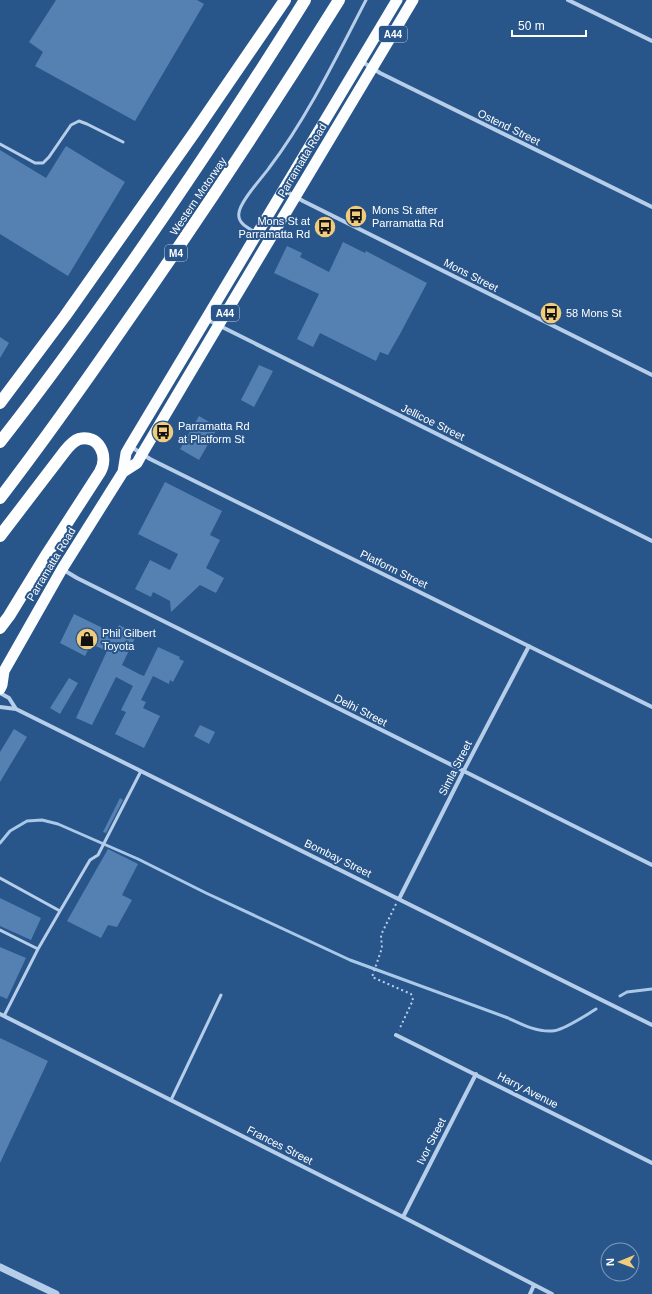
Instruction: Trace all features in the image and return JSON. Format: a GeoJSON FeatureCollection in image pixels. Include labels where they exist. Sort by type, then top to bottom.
{"type":"FeatureCollection","features":[{"type":"Feature","properties":{"kind":"highway"},"geometry":{"type":"LineString","coordinates":[[0,403],[65,316],[194,133],[285,0]]}},
{"type":"Feature","properties":{"kind":"highway","name":"Western Motorway"},"geometry":{"type":"LineString","coordinates":[[0,442],[37,396],[129,267],[224,128],[305,0]]}},
{"type":"Feature","properties":{"kind":"highway","name":"Western Motorway"},"geometry":{"type":"LineString","coordinates":[[0,498],[83,386],[178,249],[272,108],[339,0]]}},
{"type":"Feature","properties":{"kind":"highway","name":"Parramatta Road"},"geometry":{"type":"LineString","coordinates":[[0,689],[2,685],[2,672],[62,569],[123,472],[126,453],[130,446],[397,0]]}},
{"type":"Feature","properties":{"kind":"highway","name":"Parramatta Road"},"geometry":{"type":"LineString","coordinates":[[123,472],[137,463],[413,0]]}},
{"type":"Feature","properties":{"kind":"highway"},"geometry":{"type":"LineString","coordinates":[[0,536],[64,450],[72,443],[85,438],[92,440],[100,446],[104,454],[104,460],[100,472],[0,628]]}},
{"type":"Feature","properties":{"kind":"street"},"geometry":{"type":"LineString","coordinates":[[568,0],[652,41]]}},
{"type":"Feature","properties":{"kind":"street","name":"Ostend Street"},"geometry":{"type":"LineString","coordinates":[[360,60],[372,68],[652,207]]}},
{"type":"Feature","properties":{"kind":"street","name":"Mons Street"},"geometry":{"type":"LineString","coordinates":[[283,189],[295,197],[652,375]]}},
{"type":"Feature","properties":{"kind":"street","name":"Jellicoe Street"},"geometry":{"type":"LineString","coordinates":[[206,319],[652,541]]}},
{"type":"Feature","properties":{"kind":"street","name":"Platform Street"},"geometry":{"type":"LineString","coordinates":[[130,446],[142,454],[652,707]]}},
{"type":"Feature","properties":{"kind":"street","name":"Delhi Street"},"geometry":{"type":"LineString","coordinates":[[62,569],[84,582],[652,866]]}},
{"type":"Feature","properties":{"kind":"street","name":"Simla Street"},"geometry":{"type":"LineString","coordinates":[[399,899],[529,646]]}},
{"type":"Feature","properties":{"kind":"street","name":"Bombay Street"},"geometry":{"type":"LineString","coordinates":[[0,693],[9,698],[16,709]]}},
{"type":"Feature","properties":{"kind":"street","name":"Bombay Street"},"geometry":{"type":"LineString","coordinates":[[0,707],[16,709],[652,1025]]}},
{"type":"Feature","properties":{"kind":"street","name":"Frances Street"},"geometry":{"type":"LineString","coordinates":[[2,1015],[403,1217],[552,1294]]}},
{"type":"Feature","properties":{"kind":"street","name":"Harry Avenue"},"geometry":{"type":"LineString","coordinates":[[396,1035],[652,1163]]}},
{"type":"Feature","properties":{"kind":"street","name":"Ivor Street"},"geometry":{"type":"LineString","coordinates":[[403,1217],[476,1074]]}},
{"type":"Feature","properties":{"kind":"street"},"geometry":{"type":"LineString","coordinates":[[0,1267],[56,1294]]}},
{"type":"Feature","properties":{"kind":"street"},"geometry":{"type":"LineString","coordinates":[[530,1294],[534,1285]]}},
{"type":"Feature","properties":{"kind":"lane"},"geometry":{"type":"LineString","coordinates":[[269,240],[242,224],[238,214],[241,205],[271,165],[298,125],[342,47],[366,0]]}},
{"type":"Feature","properties":{"kind":"lane"},"geometry":{"type":"LineString","coordinates":[[0,144],[35,163],[43,162],[49,157],[71,125],[79,121],[123,142]]}},
{"type":"Feature","properties":{"kind":"lane"},"geometry":{"type":"LineString","coordinates":[[2,1015],[38,949],[90,860],[98,855],[141,771]]}},
{"type":"Feature","properties":{"kind":"lane"},"geometry":{"type":"LineString","coordinates":[[0,883],[1,878],[60,911]]}},
{"type":"Feature","properties":{"kind":"lane"},"geometry":{"type":"LineString","coordinates":[[0,930],[38,949]]}},
{"type":"Feature","properties":{"kind":"lane"},"geometry":{"type":"LineString","coordinates":[[171,1100],[221,995]]}},
{"type":"Feature","properties":{"kind":"path"},"geometry":{"type":"LineString","coordinates":[[396,1035],[414,1000],[411,994],[372,978],[382,948],[381,936],[399,899]]}},
{"type":"Feature","properties":{"kind":"building"},"geometry":{"type":"Polygon","coordinates":[[[56,0],[197,0],[204,4],[135,121],[35,66],[43,52],[29,42],[56,0]]]}},
{"type":"Feature","properties":{"kind":"building"},"geometry":{"type":"Polygon","coordinates":[[[66,146],[125,182],[68,276],[0,234],[0,150],[46,178],[66,146]]]}},
{"type":"Feature","properties":{"kind":"building"},"geometry":{"type":"Polygon","coordinates":[[[343,242],[365,253],[366,251],[427,283],[388,355],[380,352],[376,361],[320,333],[313,347],[297,339],[319,294],[274,273],[287,246],[302,253],[300,257],[329,272],[343,242]]]}},
{"type":"Feature","properties":{"kind":"building"},"geometry":{"type":"Polygon","coordinates":[[[0,337],[9,343],[0,358],[0,337]]]}},
{"type":"Feature","properties":{"kind":"building"},"geometry":{"type":"Polygon","coordinates":[[[259,365],[273,371],[254,407],[241,400],[259,365]]]}},
{"type":"Feature","properties":{"kind":"building"},"geometry":{"type":"Polygon","coordinates":[[[199,416],[218,427],[199,460],[180,449],[199,416]]]}},
{"type":"Feature","properties":{"kind":"building"},"geometry":{"type":"Polygon","coordinates":[[[165,482],[222,511],[210,535],[220,540],[206,568],[224,578],[216,593],[200,585],[171,612],[170,601],[153,592],[151,597],[135,589],[150,560],[170,570],[178,554],[138,534],[165,482]]]}},
{"type":"Feature","properties":{"kind":"building"},"geometry":{"type":"Polygon","coordinates":[[[74,614],[115,634],[119,625],[137,634],[122,665],[139,674],[144,676],[158,647],[180,657],[179,659],[184,661],[173,682],[170,680],[169,684],[153,676],[141,700],[146,702],[143,708],[160,716],[144,748],[115,734],[126,712],[121,710],[133,686],[116,677],[92,725],[76,718],[107,651],[91,644],[85,656],[60,643],[74,614]]]}},
{"type":"Feature","properties":{"kind":"building"},"geometry":{"type":"Polygon","coordinates":[[[69,678],[78,683],[60,714],[50,708],[69,678]]]}},
{"type":"Feature","properties":{"kind":"building"},"geometry":{"type":"Polygon","coordinates":[[[200,725],[215,732],[209,744],[194,736],[200,725]]]}},
{"type":"Feature","properties":{"kind":"building"},"geometry":{"type":"Polygon","coordinates":[[[14,729],[27,737],[0,782],[0,752],[14,729]]]}},
{"type":"Feature","properties":{"kind":"building"},"geometry":{"type":"Polygon","coordinates":[[[120,798],[123,800],[106,833],[103,832],[120,798]]]}},
{"type":"Feature","properties":{"kind":"building"},"geometry":{"type":"Polygon","coordinates":[[[108,849],[138,864],[122,895],[132,900],[117,927],[108,925],[101,938],[67,921],[108,849]]]}},
{"type":"Feature","properties":{"kind":"building"},"geometry":{"type":"Polygon","coordinates":[[[0,898],[41,918],[31,940],[0,926],[0,898]]]}},
{"type":"Feature","properties":{"kind":"building"},"geometry":{"type":"Polygon","coordinates":[[[0,947],[26,958],[7,999],[0,996],[0,947]]]}},
{"type":"Feature","properties":{"kind":"building"},"geometry":{"type":"Polygon","coordinates":[[[0,1038],[48,1061],[0,1163],[0,1038]]]}},
{"type":"Feature","properties":{"kind":"waterway"},"geometry":{"type":"LineString","coordinates":[[0,843],[10,831],[27,821],[42,820],[58,824],[138,859],[206,893],[350,960],[534,1029],[546,1031],[557,1030],[596,1009]]}},
{"type":"Feature","properties":{"kind":"waterway"},"geometry":{"type":"LineString","coordinates":[[620,996],[627,992],[652,989]]}},
{"type":"Feature","properties":{"kind":"place","name":"Mons St after Parramatta Rd"},"geometry":{"type":"Point","coordinates":[356,216]}},
{"type":"Feature","properties":{"kind":"place","name":"Mons St at Parramatta Rd"},"geometry":{"type":"Point","coordinates":[325,227]}},
{"type":"Feature","properties":{"kind":"place","name":"58 Mons St"},"geometry":{"type":"Point","coordinates":[551,313]}},
{"type":"Feature","properties":{"kind":"place","name":"Parramatta Rd at Platform St"},"geometry":{"type":"Point","coordinates":[163,432]}},
{"type":"Feature","properties":{"kind":"place","name":"Phil Gilbert Toyota"},"geometry":{"type":"Point","coordinates":[87,639]}}]}
